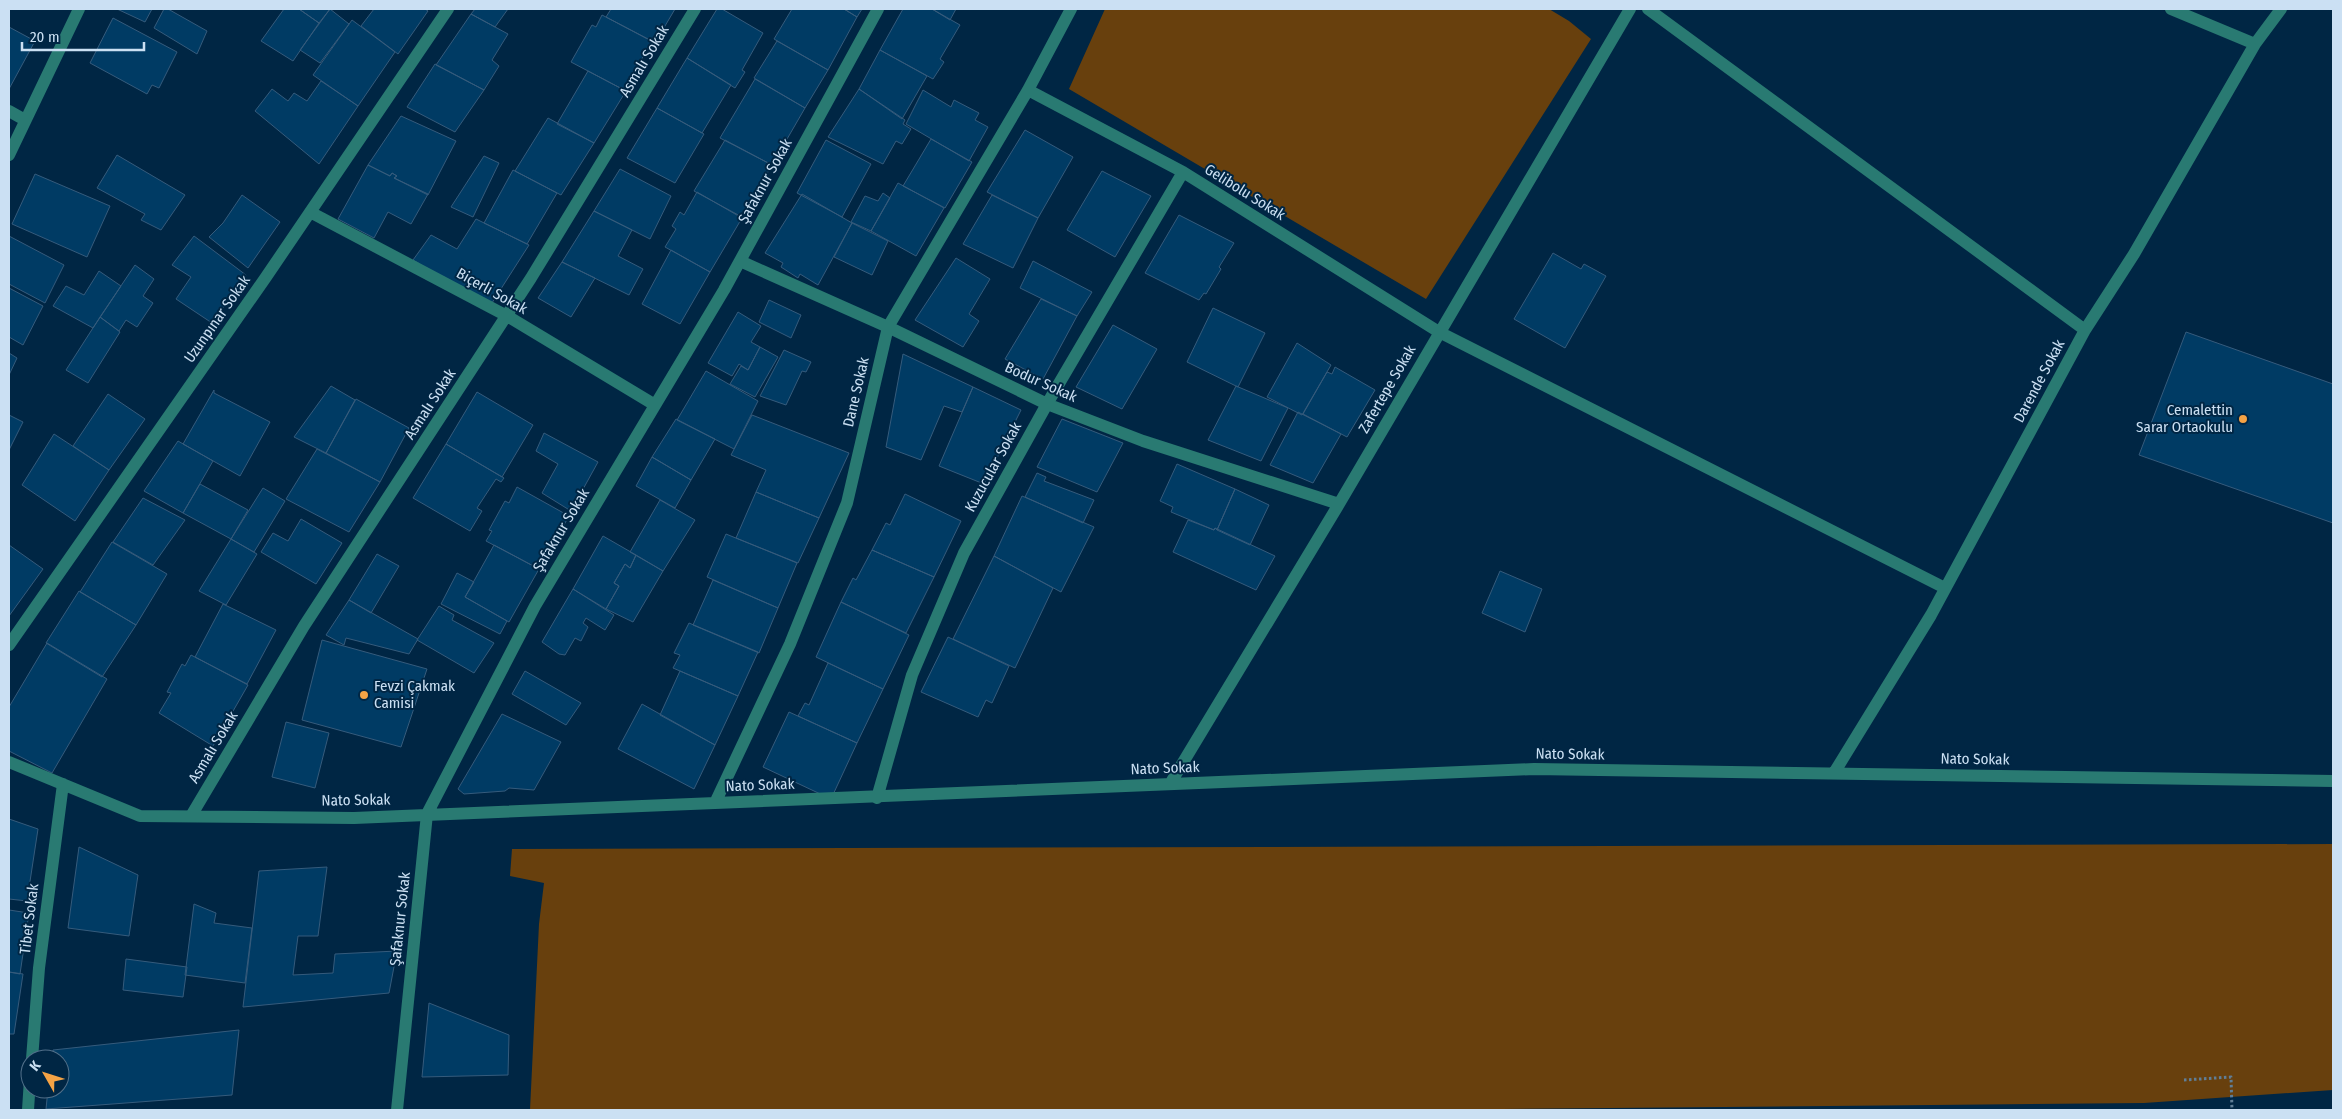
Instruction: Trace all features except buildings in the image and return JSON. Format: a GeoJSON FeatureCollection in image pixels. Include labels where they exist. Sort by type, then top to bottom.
{"type":"FeatureCollection","features":[{"type":"Feature","properties":{"kind":"street"},"geometry":{"type":"LineString","coordinates":[[9,155],[79,9]]}},
{"type":"Feature","properties":{"kind":"street","name":"Uzunpınar Sokak"},"geometry":{"type":"LineString","coordinates":[[9,644],[310,212],[448,9]]}},
{"type":"Feature","properties":{"kind":"street","name":"Asmalı Sokak"},"geometry":{"type":"LineString","coordinates":[[191,816],[304,626],[507,316],[694,9]]}},
{"type":"Feature","properties":{"kind":"street","name":"Şafaknur Sokak"},"geometry":{"type":"LineString","coordinates":[[397,1110],[427,814],[535,606],[740,262],[878,9]]}},
{"type":"Feature","properties":{"kind":"street","name":"Dane Sokak"},"geometry":{"type":"LineString","coordinates":[[715,802],[790,644],[848,503],[888,327],[1028,90],[1071,9]]}},
{"type":"Feature","properties":{"kind":"street","name":"Zafertepe Sokak"},"geometry":{"type":"LineString","coordinates":[[1170,784],[1339,504],[1630,9]]}},
{"type":"Feature","properties":{"kind":"street"},"geometry":{"type":"LineString","coordinates":[[1648,9],[2085,330]]}},
{"type":"Feature","properties":{"kind":"street"},"geometry":{"type":"LineString","coordinates":[[2171,9],[2255,44]]}},
{"type":"Feature","properties":{"kind":"street","name":"Darende Sokak"},"geometry":{"type":"LineString","coordinates":[[1834,773],[1946,588],[2085,330],[2134,254],[2255,44],[2280,9]]}},
{"type":"Feature","properties":{"kind":"street","name":"Gelibolu Sokak"},"geometry":{"type":"LineString","coordinates":[[1028,90],[1183,172],[1439,332],[1946,588]]}},
{"type":"Feature","properties":{"kind":"street"},"geometry":{"type":"LineString","coordinates":[[9,111],[25,120]]}},
{"type":"Feature","properties":{"kind":"street","name":"Kuzucular Sokak"},"geometry":{"type":"LineString","coordinates":[[877,798],[912,675],[964,553],[1047,404],[1183,172]]}},
{"type":"Feature","properties":{"kind":"street","name":"Biçerli Sokak"},"geometry":{"type":"LineString","coordinates":[[310,212],[507,316],[655,405]]}},
{"type":"Feature","properties":{"kind":"street","name":"Bodur Sokak"},"geometry":{"type":"LineString","coordinates":[[740,262],[888,327],[1047,404],[1143,441],[1339,504]]}},
{"type":"Feature","properties":{"kind":"street","name":"Nato Sokak"},"geometry":{"type":"LineString","coordinates":[[9,762],[140,816],[354,818],[715,802],[877,798],[1534,769],[2333,781]]}},
{"type":"Feature","properties":{"kind":"street","name":"Tibet Sokak"},"geometry":{"type":"LineString","coordinates":[[33,1049],[39,968],[63,784]]}},
{"type":"Feature","properties":{"kind":"path"},"geometry":{"type":"LineString","coordinates":[[2184,1080],[2231,1077],[2232,1110]]}},
{"type":"Feature","properties":{"kind":"shaded area"},"geometry":{"type":"Polygon","coordinates":[[[1105,9],[1549,9],[1569,21],[1591,39],[1426,299],[1069,89],[1105,9]]]}},
{"type":"Feature","properties":{"kind":"shaded area"},"geometry":{"type":"Polygon","coordinates":[[[2333,844],[2333,1090],[2144,1103],[1403,1110],[530,1110],[539,924],[544,883],[510,876],[512,849],[2333,844]]]}},
{"type":"Feature","properties":{"kind":"place","name":"Cemalettin Sarar Ortaokulu"},"geometry":{"type":"Point","coordinates":[2243,419]}},
{"type":"Feature","properties":{"kind":"place","name":"Fevzi Çakmak Camisi"},"geometry":{"type":"Point","coordinates":[364,695]}}]}
